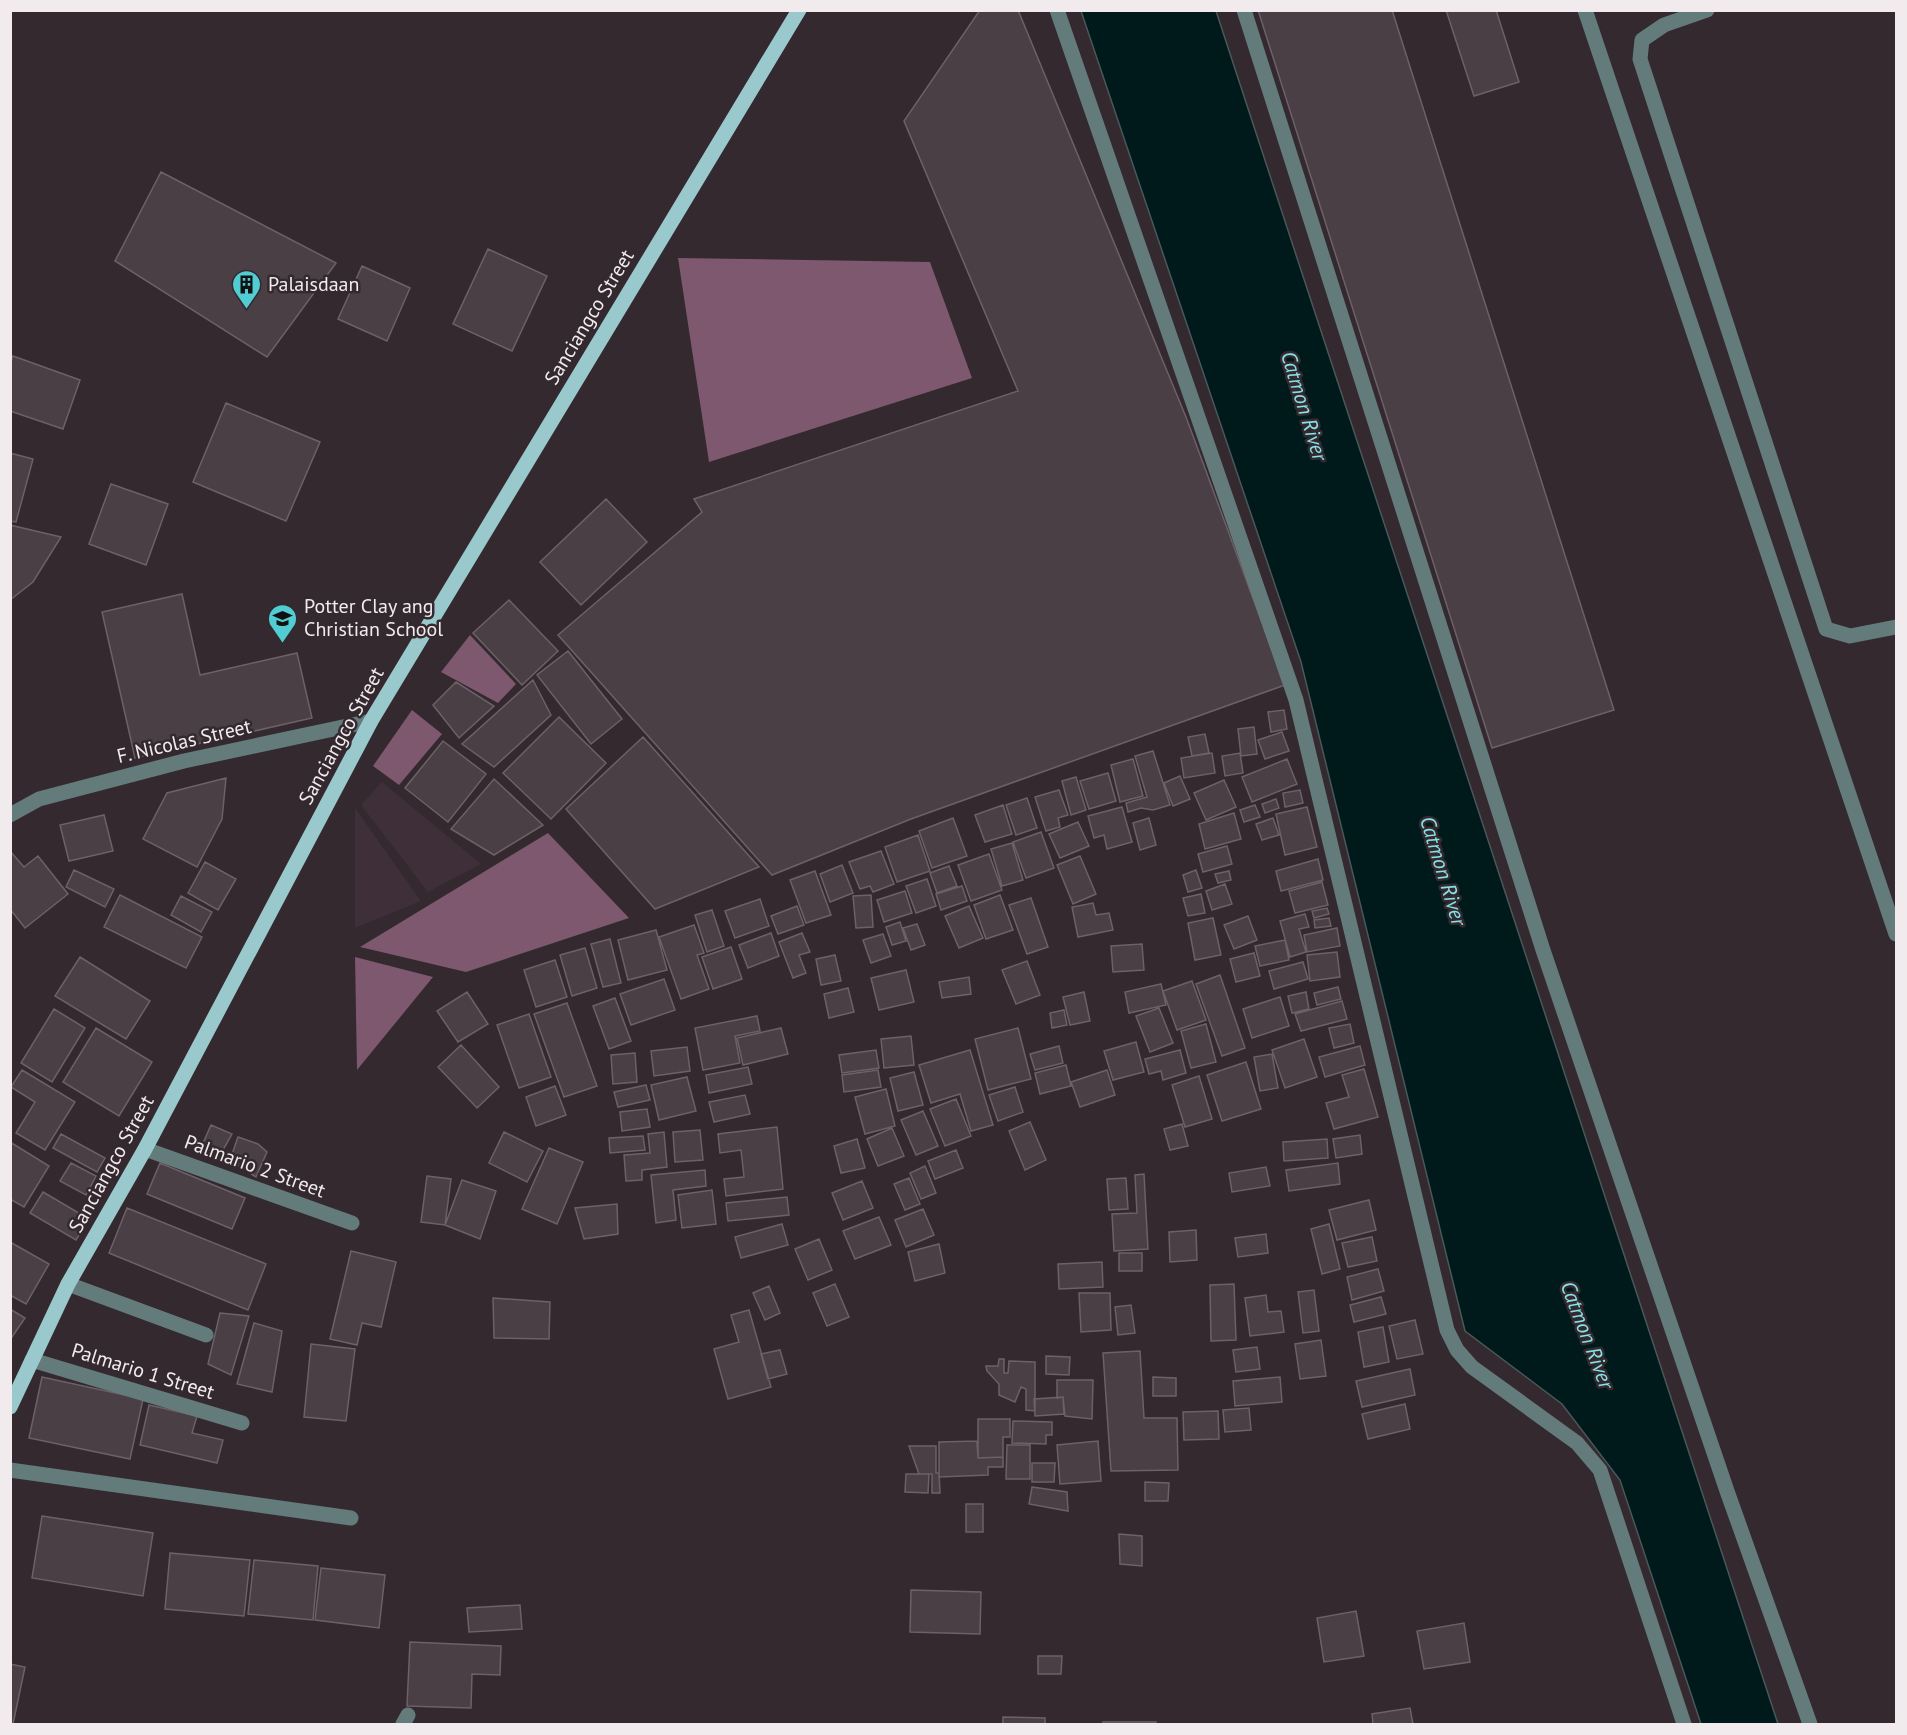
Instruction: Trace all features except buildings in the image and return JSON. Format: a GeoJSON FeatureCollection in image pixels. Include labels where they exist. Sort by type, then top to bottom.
{"type":"FeatureCollection","features":[{"type":"Feature","properties":{"kind":"main road","name":"Sanciangco Street"},"geometry":{"type":"LineString","coordinates":[[10,1407],[68,1284],[145,1149],[371,721],[799,10]]}},
{"type":"Feature","properties":{"kind":"street"},"geometry":{"type":"LineString","coordinates":[[1057,10],[1296,700],[1447,1330],[1457,1350],[1472,1367],[1577,1443],[1600,1470],[1684,1725]]}},
{"type":"Feature","properties":{"kind":"street"},"geometry":{"type":"LineString","coordinates":[[1244,10],[1543,950],[1727,1491],[1810,1725]]}},
{"type":"Feature","properties":{"kind":"street"},"geometry":{"type":"LineString","coordinates":[[1585,10],[1896,934]]}},
{"type":"Feature","properties":{"kind":"street"},"geometry":{"type":"LineString","coordinates":[[1707,10],[1664,25],[1642,40],[1640,59],[1827,629],[1850,636],[1896,627]]}},
{"type":"Feature","properties":{"kind":"street","name":"F. Nicolas Street"},"geometry":{"type":"LineString","coordinates":[[10,814],[39,799],[184,761],[371,721]]}},
{"type":"Feature","properties":{"kind":"street","name":"Palmario 2 Street"},"geometry":{"type":"LineString","coordinates":[[145,1149],[352,1223]]}},
{"type":"Feature","properties":{"kind":"street"},"geometry":{"type":"LineString","coordinates":[[68,1284],[206,1335]]}},
{"type":"Feature","properties":{"kind":"street","name":"Palmario 1 Street"},"geometry":{"type":"LineString","coordinates":[[32,1360],[242,1423]]}},
{"type":"Feature","properties":{"kind":"street"},"geometry":{"type":"LineString","coordinates":[[10,1470],[351,1518]]}},
{"type":"Feature","properties":{"kind":"shaded area"},"geometry":{"type":"Polygon","coordinates":[[[678,258],[930,262],[972,378],[709,462],[678,258]]]}},
{"type":"Feature","properties":{"kind":"shaded area"},"geometry":{"type":"Polygon","coordinates":[[[470,635],[516,684],[498,703],[441,672],[470,635]]]}},
{"type":"Feature","properties":{"kind":"shaded area"},"geometry":{"type":"Polygon","coordinates":[[[412,710],[442,734],[399,785],[373,766],[412,710]]]}},
{"type":"Feature","properties":{"kind":"shaded area"},"geometry":{"type":"Polygon","coordinates":[[[382,782],[481,864],[428,892],[361,805],[382,782]]]}},
{"type":"Feature","properties":{"kind":"shaded area"},"geometry":{"type":"Polygon","coordinates":[[[355,808],[421,901],[355,928],[355,808]]]}},
{"type":"Feature","properties":{"kind":"shaded area"},"geometry":{"type":"Polygon","coordinates":[[[548,833],[629,918],[466,972],[360,947],[548,833]]]}},
{"type":"Feature","properties":{"kind":"shaded area"},"geometry":{"type":"Polygon","coordinates":[[[355,957],[433,977],[357,1070],[355,957]]]}},
{"type":"Feature","properties":{"kind":"water","name":"Catmon River"},"geometry":{"type":"Polygon","coordinates":[[[1081,11],[1216,11],[1778,1724],[1701,1724],[1620,1480],[1562,1404],[1465,1331],[1301,662],[1081,11]]]}},
{"type":"Feature","properties":{"kind":"place","name":"Palaisdaan"},"geometry":{"type":"Point","coordinates":[247,310]}},
{"type":"Feature","properties":{"kind":"place","name":"Potter Clay ang Christian School"},"geometry":{"type":"Point","coordinates":[283,644]}}]}
